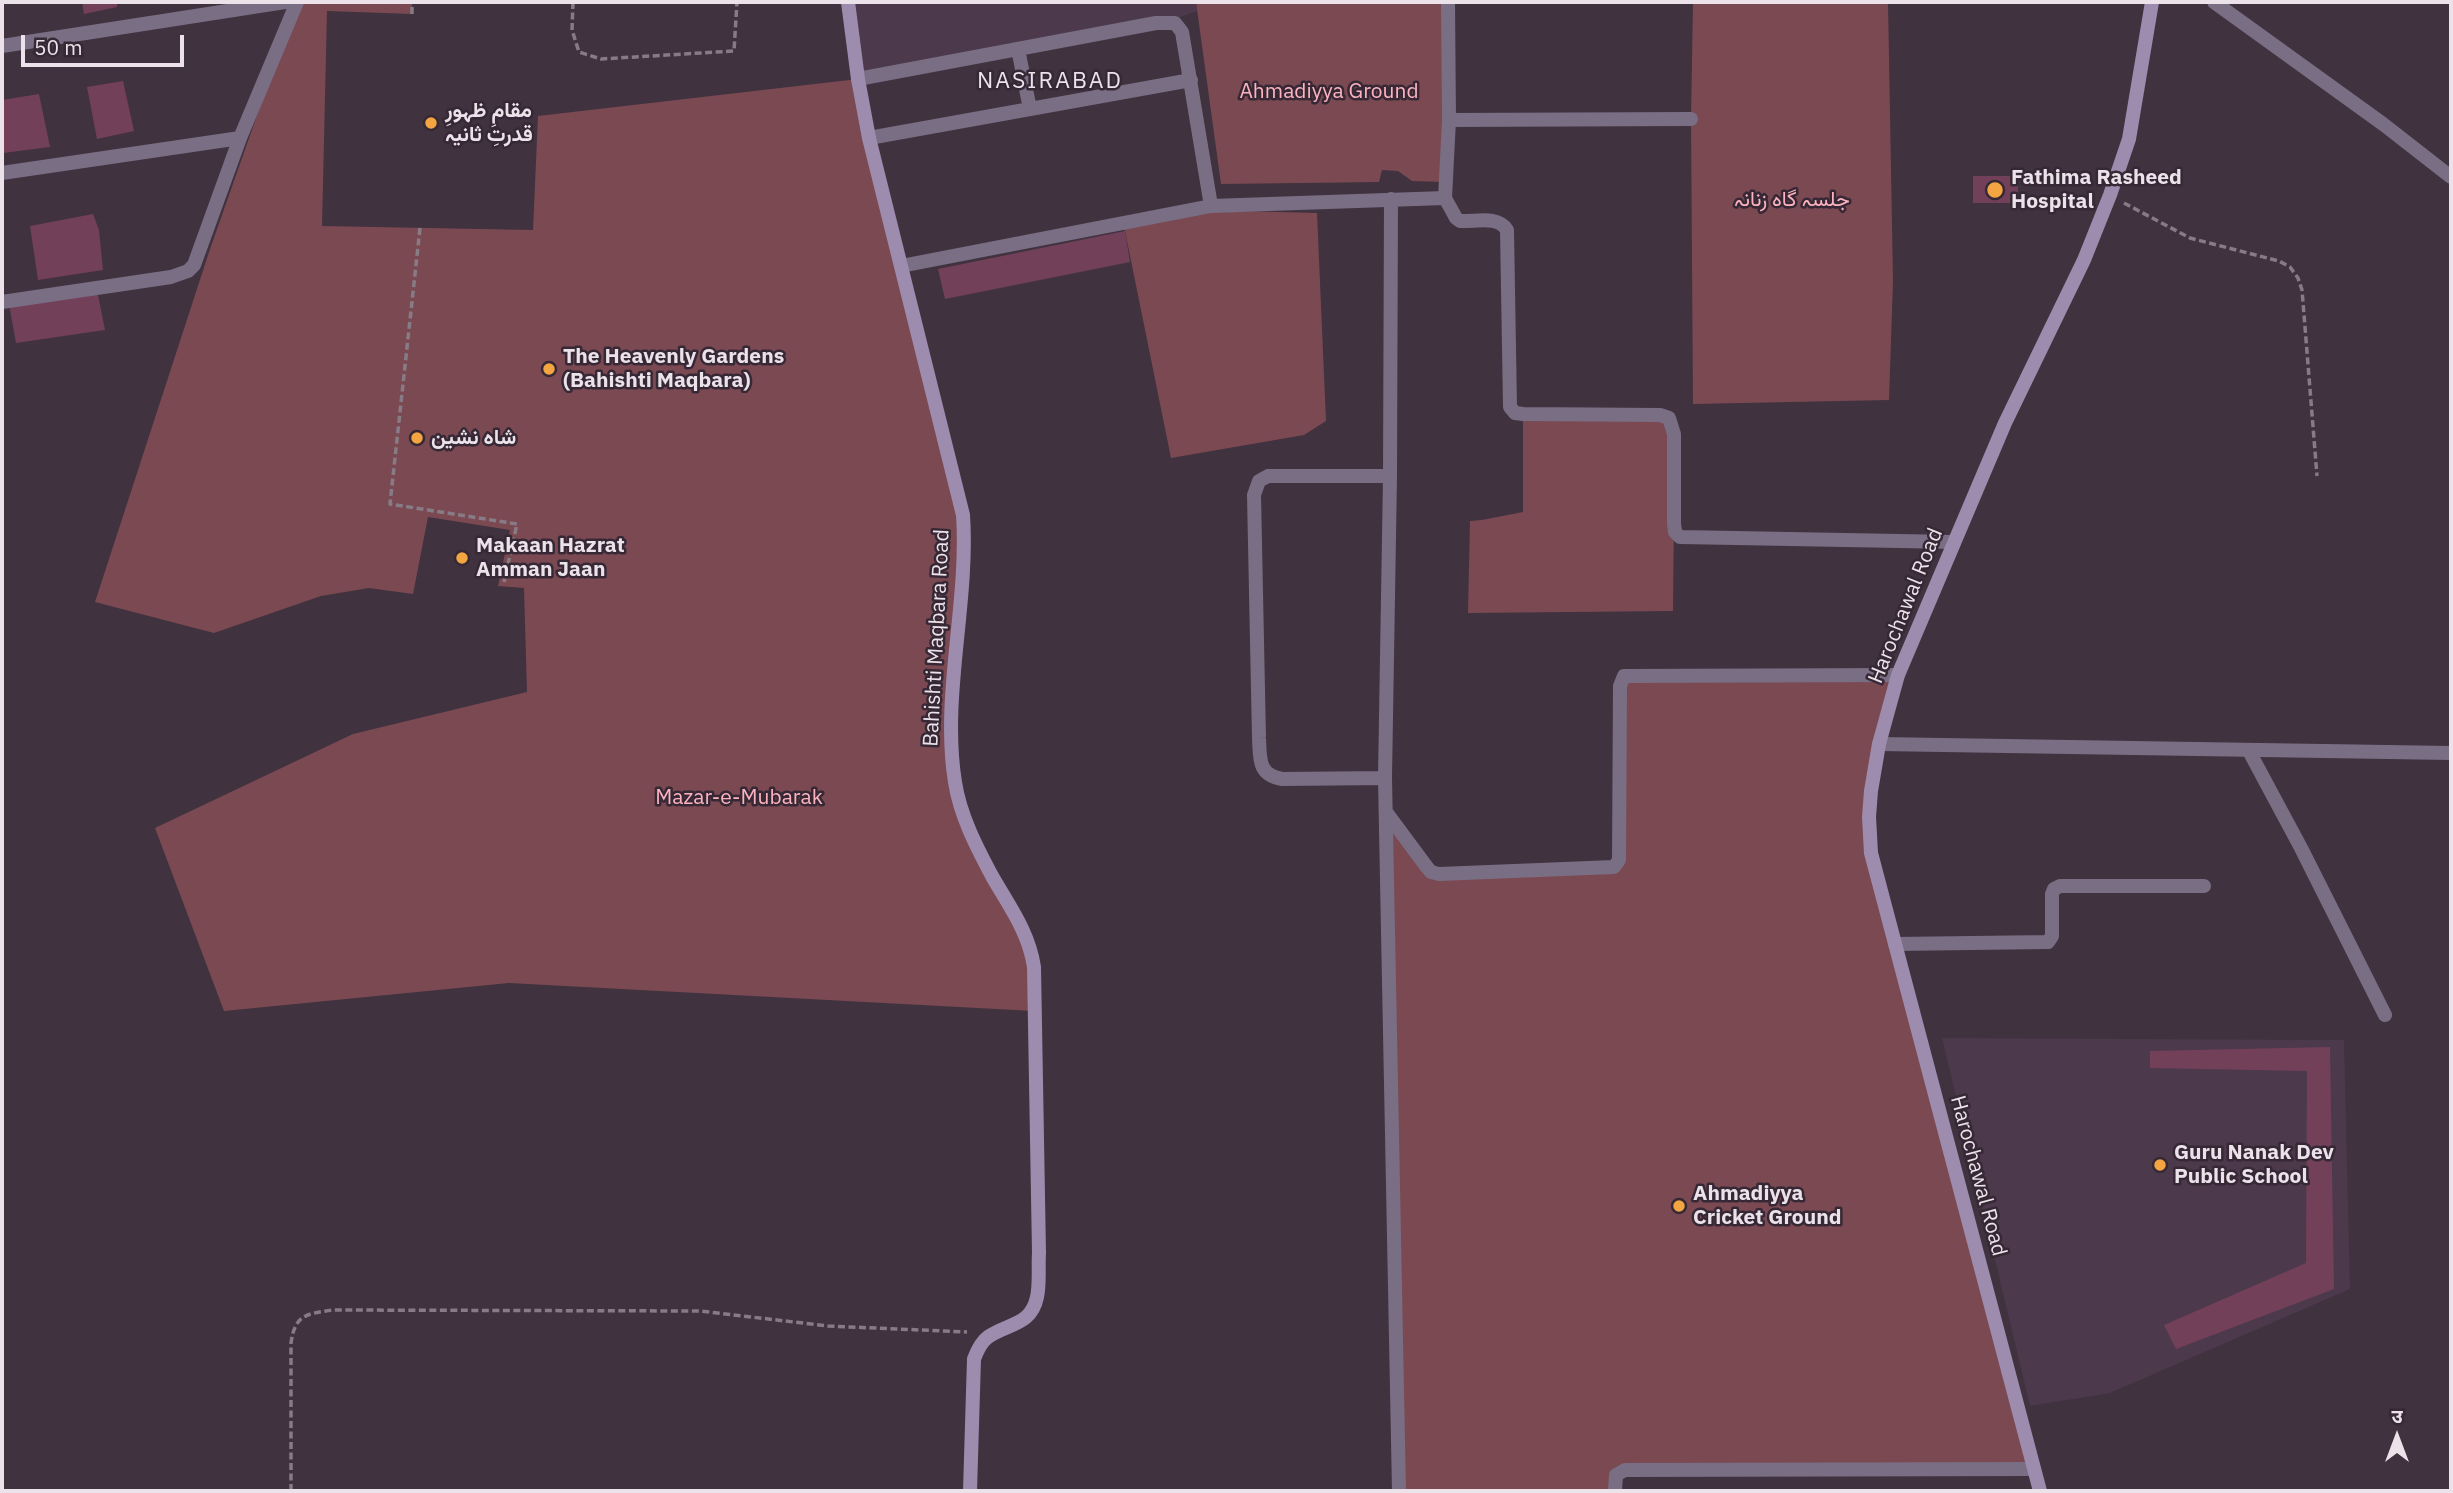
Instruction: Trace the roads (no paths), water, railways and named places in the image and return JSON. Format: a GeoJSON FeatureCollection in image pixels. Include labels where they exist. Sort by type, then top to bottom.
{"type":"FeatureCollection","features":[{"type":"Feature","properties":{"kind":"main road","name":"Bahishti Maqbara Road"},"geometry":{"type":"LineString","coordinates":[[848,2],[869,138],[963,515],[963,570],[951,738],[955,783],[967,826],[1023,928],[1031,947],[1034,967],[1039,1254],[1037,1297],[1032,1310],[1023,1321],[988,1337],[978,1348],[974,1359],[970,1491]]}},
{"type":"Feature","properties":{"kind":"main road","name":"Harochawal Road"},"geometry":{"type":"LineString","coordinates":[[2040,1491],[1871,853],[1871,791],[1879,744],[1898,675],[2005,423],[2084,260],[2110,195],[2129,139],[2152,2]]}},
{"type":"Feature","properties":{"kind":"street"},"geometry":{"type":"LineString","coordinates":[[2,46],[285,2]]}},
{"type":"Feature","properties":{"kind":"street"},"geometry":{"type":"LineString","coordinates":[[2,302],[171,277],[188,271],[197,258],[240,138],[297,2]]}},
{"type":"Feature","properties":{"kind":"street"},"geometry":{"type":"LineString","coordinates":[[1448,2],[1449,121],[1445,198],[1460,221],[1496,221],[1503,224],[1507,230],[1510,407],[1515,413],[1660,415],[1669,418],[1674,434],[1674,523],[1675,532],[1680,537],[1954,542]]}},
{"type":"Feature","properties":{"kind":"street"},"geometry":{"type":"LineString","coordinates":[[2214,2],[2383,124],[2451,177]]}},
{"type":"Feature","properties":{"kind":"street"},"geometry":{"type":"LineString","coordinates":[[858,79],[1156,23],[1175,23],[1182,32],[1211,206]]}},
{"type":"Feature","properties":{"kind":"street"},"geometry":{"type":"LineString","coordinates":[[1018,49],[1030,109]]}},
{"type":"Feature","properties":{"kind":"street"},"geometry":{"type":"LineString","coordinates":[[869,138],[1191,80]]}},
{"type":"Feature","properties":{"kind":"street"},"geometry":{"type":"LineString","coordinates":[[1449,121],[1691,119]]}},
{"type":"Feature","properties":{"kind":"street"},"geometry":{"type":"LineString","coordinates":[[2,173],[240,138]]}},
{"type":"Feature","properties":{"kind":"street"},"geometry":{"type":"LineString","coordinates":[[901,266],[1211,206],[1445,198]]}},
{"type":"Feature","properties":{"kind":"street"},"geometry":{"type":"LineString","coordinates":[[1391,199],[1385,778],[1399,1491]]}},
{"type":"Feature","properties":{"kind":"street"},"geometry":{"type":"LineString","coordinates":[[1385,778],[1282,779],[1271,777],[1265,771],[1260,760],[1259,738],[1254,495],[1259,481],[1268,476],[1390,476]]}},
{"type":"Feature","properties":{"kind":"street"},"geometry":{"type":"LineString","coordinates":[[1386,811],[1431,872],[1439,874],[1614,867],[1619,860],[1620,686],[1624,676],[1898,675]]}},
{"type":"Feature","properties":{"kind":"street"},"geometry":{"type":"LineString","coordinates":[[1879,744],[2451,752]]}},
{"type":"Feature","properties":{"kind":"street"},"geometry":{"type":"LineString","coordinates":[[2249,751],[2385,1015]]}},
{"type":"Feature","properties":{"kind":"street"},"geometry":{"type":"LineString","coordinates":[[1895,944],[2048,942],[2052,936],[2052,894],[2054,889],[2060,886],[2204,886]]}},
{"type":"Feature","properties":{"kind":"street"},"geometry":{"type":"LineString","coordinates":[[1615,1491],[1616,1475],[1625,1470],[2034,1469]]}},
{"type":"Feature","properties":{"kind":"place","name":"مقامِ ظہورِ قدرتِ ثانیہ"},"geometry":{"type":"Point","coordinates":[431,123]}},
{"type":"Feature","properties":{"kind":"place","name":"Fathima Rasheed Hospital"},"geometry":{"type":"Point","coordinates":[1995,190]}},
{"type":"Feature","properties":{"kind":"place","name":"The Heavenly Gardens (Bahishti Maqbara)"},"geometry":{"type":"Point","coordinates":[549,369]}},
{"type":"Feature","properties":{"kind":"place","name":"شاہ نشین"},"geometry":{"type":"Point","coordinates":[417,438]}},
{"type":"Feature","properties":{"kind":"place","name":"Makaan Hazrat Amman Jaan"},"geometry":{"type":"Point","coordinates":[462,558]}},
{"type":"Feature","properties":{"kind":"place","name":"Guru Nanak Dev Public School"},"geometry":{"type":"Point","coordinates":[2160,1165]}},
{"type":"Feature","properties":{"kind":"place","name":"Ahmadiyya Cricket Ground"},"geometry":{"type":"Point","coordinates":[1679,1206]}},
{"type":"Feature","properties":{"kind":"district","name":"NASIRABAD"},"geometry":{"type":"Point","coordinates":[1050,81]}},
{"type":"Feature","properties":{"kind":"park label","name":"Ahmadiyya Ground"},"geometry":{"type":"Point","coordinates":[1329,92]}},
{"type":"Feature","properties":{"kind":"park label","name":"جلسہ گاہ زنانہ"},"geometry":{"type":"Point","coordinates":[1792,200]}},
{"type":"Feature","properties":{"kind":"park label","name":"Mazar-e-Mubarak"},"geometry":{"type":"Point","coordinates":[739,798]}}]}
